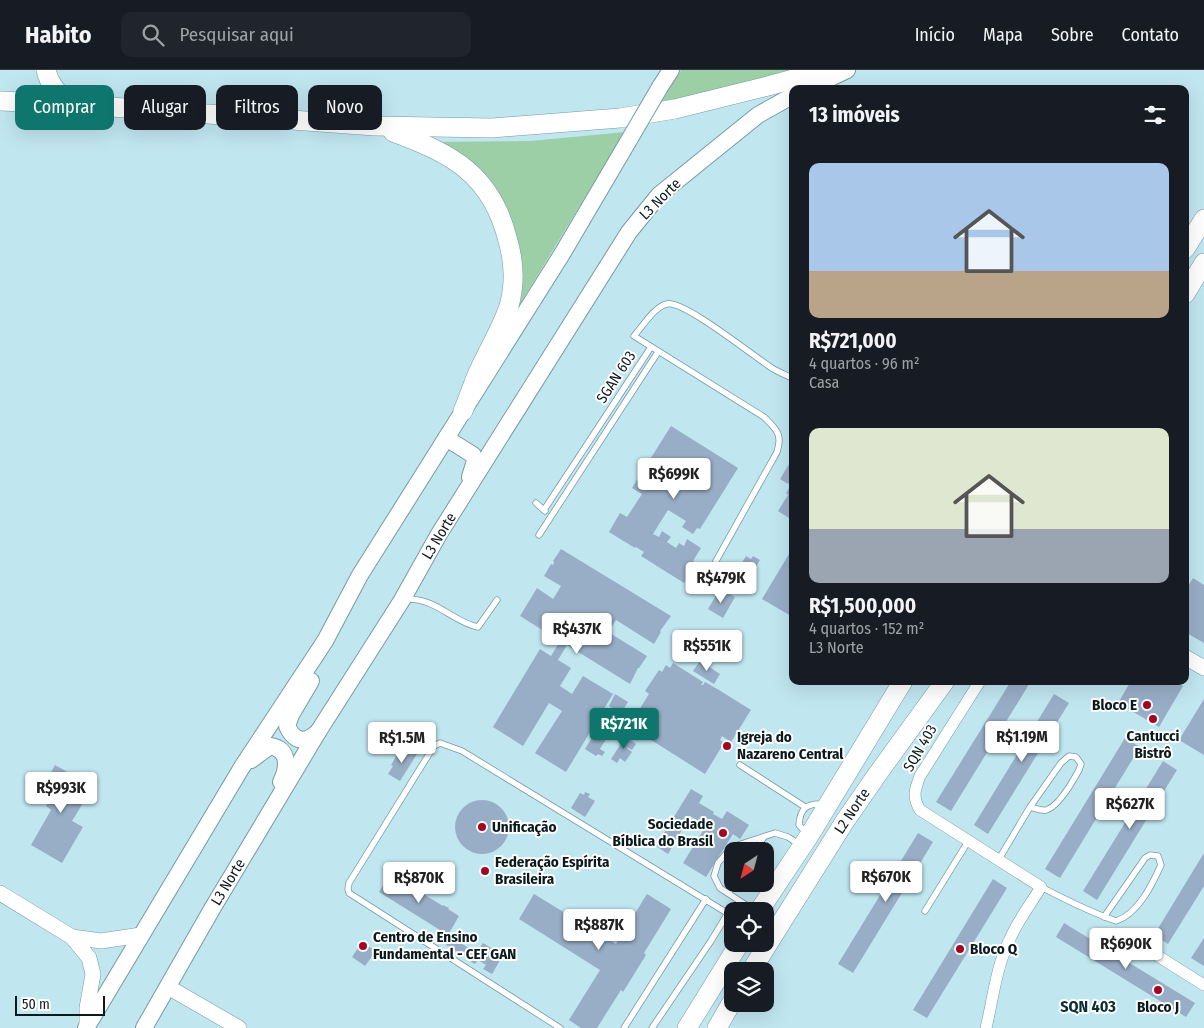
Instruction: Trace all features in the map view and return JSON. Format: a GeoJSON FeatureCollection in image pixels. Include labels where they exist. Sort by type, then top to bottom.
{"type":"FeatureCollection","features":[{"type":"Feature","properties":{"kind":"main road"},"geometry":{"type":"LineString","coordinates":[[46,70],[48,80],[52,85]]}},
{"type":"Feature","properties":{"kind":"main road"},"geometry":{"type":"LineString","coordinates":[[86,1026],[242,767],[325,641],[360,575],[562,254],[671,70]]}},
{"type":"Feature","properties":{"kind":"main road"},"geometry":{"type":"LineString","coordinates":[[382,126],[492,128],[620,118],[675,109],[826,70]]}},
{"type":"Feature","properties":{"kind":"main road"},"geometry":{"type":"LineString","coordinates":[[815,85],[847,70]]}},
{"type":"Feature","properties":{"kind":"main road","name":"L3 Norte"},"geometry":{"type":"LineString","coordinates":[[144,1028],[212,909],[318,732],[402,600],[439,534],[628,232],[659,196],[758,115],[789,98]]}},
{"type":"Feature","properties":{"kind":"main road"},"geometry":{"type":"LineString","coordinates":[[0,101],[15,102]]}},
{"type":"Feature","properties":{"kind":"main road"},"geometry":{"type":"LineString","coordinates":[[114,107],[308,121]]}},
{"type":"Feature","properties":{"kind":"main road"},"geometry":{"type":"LineString","coordinates":[[382,129],[439,150],[463,167],[482,185],[495,202],[506,230],[512,256],[513,288],[505,314],[476,376],[463,411]]}},
{"type":"Feature","properties":{"kind":"main road"},"geometry":{"type":"LineString","coordinates":[[1189,242],[1204,219]]}},
{"type":"Feature","properties":{"kind":"main road"},"geometry":{"type":"LineString","coordinates":[[1189,287],[1204,263]]}},
{"type":"Feature","properties":{"kind":"main road"},"geometry":{"type":"LineString","coordinates":[[446,438],[473,455],[475,461],[465,493]]}},
{"type":"Feature","properties":{"kind":"main road"},"geometry":{"type":"LineString","coordinates":[[318,732],[307,740],[302,740],[291,734],[287,726],[311,679],[325,641]]}},
{"type":"Feature","properties":{"kind":"main road","name":"L2 Norte"},"geometry":{"type":"LineString","coordinates":[[765,902],[828,805],[901,685]]}},
{"type":"Feature","properties":{"kind":"main road","name":"L2 Norte"},"geometry":{"type":"LineString","coordinates":[[757,962],[845,821],[878,772],[942,685]]}},
{"type":"Feature","properties":{"kind":"main road"},"geometry":{"type":"LineString","coordinates":[[242,767],[270,746],[278,748],[286,758],[285,775],[254,838]]}},
{"type":"Feature","properties":{"kind":"main road"},"geometry":{"type":"LineString","coordinates":[[686,1028],[734,952]]}},
{"type":"Feature","properties":{"kind":"main road"},"geometry":{"type":"LineString","coordinates":[[717,1028],[726,1012]]}},
{"type":"Feature","properties":{"kind":"street"},"geometry":{"type":"LineString","coordinates":[[1189,659],[1204,668]]}},
{"type":"Feature","properties":{"kind":"street","name":"SQN 403"},"geometry":{"type":"LineString","coordinates":[[977,685],[920,776],[915,789],[915,801],[920,810],[999,859],[1041,888]]}},
{"type":"Feature","properties":{"kind":"street"},"geometry":{"type":"LineString","coordinates":[[986,1028],[1002,957],[1008,941],[1041,888]]}},
{"type":"Feature","properties":{"kind":"street"},"geometry":{"type":"LineString","coordinates":[[0,893],[72,937],[89,958],[92,965],[92,974],[86,1008],[86,1026]]}},
{"type":"Feature","properties":{"kind":"street"},"geometry":{"type":"LineString","coordinates":[[72,937],[100,941],[141,935]]}},
{"type":"Feature","properties":{"kind":"street"},"geometry":{"type":"LineString","coordinates":[[1150,951],[1204,985]]}},
{"type":"Feature","properties":{"kind":"street"},"geometry":{"type":"LineString","coordinates":[[168,987],[239,1028]]}},
{"type":"Feature","properties":{"kind":"lane"},"geometry":{"type":"LineString","coordinates":[[651,347],[634,336],[652,314],[662,306],[674,304],[693,314],[773,369],[789,377]]}},
{"type":"Feature","properties":{"kind":"lane","name":"SGAN 603"},"geometry":{"type":"LineString","coordinates":[[539,535],[658,352],[651,347],[544,510]]}},
{"type":"Feature","properties":{"kind":"lane"},"geometry":{"type":"LineString","coordinates":[[658,352],[764,417],[775,427],[779,435],[777,452],[716,561]]}},
{"type":"Feature","properties":{"kind":"lane"},"geometry":{"type":"LineString","coordinates":[[536,503],[550,516]]}},
{"type":"Feature","properties":{"kind":"lane"},"geometry":{"type":"LineString","coordinates":[[402,600],[420,600],[445,610],[468,624],[478,627],[497,600]]}},
{"type":"Feature","properties":{"kind":"lane"},"geometry":{"type":"LineString","coordinates":[[560,1028],[349,892],[349,883],[434,746],[440,743],[462,751],[724,910]]}},
{"type":"Feature","properties":{"kind":"lane"},"geometry":{"type":"LineString","coordinates":[[999,859],[1030,807],[1061,763],[1065,758],[1073,755],[1076,757],[1081,764],[1074,779],[1057,802],[1048,810],[1030,807]]}},
{"type":"Feature","properties":{"kind":"lane"},"geometry":{"type":"LineString","coordinates":[[740,765],[805,807]]}},
{"type":"Feature","properties":{"kind":"lane"},"geometry":{"type":"LineString","coordinates":[[805,841],[800,825],[800,816],[805,807],[813,803],[828,805]]}},
{"type":"Feature","properties":{"kind":"lane"},"geometry":{"type":"LineString","coordinates":[[742,902],[720,888],[714,876],[718,863],[732,847],[775,833],[805,841]]}},
{"type":"Feature","properties":{"kind":"lane"},"geometry":{"type":"LineString","coordinates":[[760,842],[764,837]]}},
{"type":"Feature","properties":{"kind":"lane"},"geometry":{"type":"LineString","coordinates":[[925,911],[969,840]]}},
{"type":"Feature","properties":{"kind":"lane"},"geometry":{"type":"LineString","coordinates":[[1150,855],[1158,856],[1161,865],[1140,902],[1127,917],[1116,921],[1104,917],[1145,858],[1150,855]]}},
{"type":"Feature","properties":{"kind":"lane","name":"SQN 403"},"geometry":{"type":"LineString","coordinates":[[1041,888],[1104,917]]}},
{"type":"Feature","properties":{"kind":"lane"},"geometry":{"type":"LineString","coordinates":[[624,1028],[706,899]]}},
{"type":"Feature","properties":{"kind":"lane"},"geometry":{"type":"LineString","coordinates":[[652,1028],[724,923]]}},
{"type":"Feature","properties":{"kind":"green space"},"geometry":{"type":"Polygon","coordinates":[[[681,70],[812,70],[658,108],[681,70]]]}},
{"type":"Feature","properties":{"kind":"green space"},"geometry":{"type":"Polygon","coordinates":[[[625,132],[518,307],[503,210],[425,142],[531,141],[625,132]]]}},
{"type":"Feature","properties":{"kind":"building"},"geometry":{"type":"Polygon","coordinates":[[[671,426],[738,468],[700,529],[697,528],[693,534],[682,527],[686,521],[668,510],[653,534],[659,537],[662,531],[671,537],[667,542],[676,548],[679,543],[684,546],[687,539],[701,548],[693,561],[696,563],[684,583],[641,556],[644,552],[609,532],[620,513],[627,517],[642,494],[632,488],[671,426]]]}},
{"type":"Feature","properties":{"kind":"building"},"geometry":{"type":"Polygon","coordinates":[[[789,464],[788,484],[780,479],[789,464]]]}},
{"type":"Feature","properties":{"kind":"building"},"geometry":{"type":"Polygon","coordinates":[[[789,488],[789,518],[778,511],[788,495],[786,493],[789,488]]]}},
{"type":"Feature","properties":{"kind":"building"},"geometry":{"type":"Polygon","coordinates":[[[561,549],[671,616],[660,631],[654,644],[616,620],[608,632],[647,656],[630,684],[567,645],[558,660],[571,668],[560,686],[572,694],[583,676],[613,694],[566,772],[535,753],[562,711],[549,703],[523,746],[493,727],[540,649],[551,656],[560,641],[520,616],[537,588],[553,599],[555,596],[561,586],[544,576],[551,564],[553,565],[553,561],[561,549]]]}},
{"type":"Feature","properties":{"kind":"building"},"geometry":{"type":"Polygon","coordinates":[[[789,554],[789,615],[762,599],[789,554]]]}},
{"type":"Feature","properties":{"kind":"building"},"geometry":{"type":"Polygon","coordinates":[[[746,556],[751,559],[753,556],[760,560],[744,587],[727,578],[731,572],[735,574],[746,556]]]}},
{"type":"Feature","properties":{"kind":"building"},"geometry":{"type":"Polygon","coordinates":[[[1193,578],[1204,585],[1204,643],[1189,634],[1189,584],[1193,578]]]}},
{"type":"Feature","properties":{"kind":"building"},"geometry":{"type":"Polygon","coordinates":[[[718,592],[726,596],[728,593],[735,597],[723,618],[708,609],[718,592]]]}},
{"type":"Feature","properties":{"kind":"building"},"geometry":{"type":"Polygon","coordinates":[[[700,661],[720,674],[714,684],[693,671],[700,661]]]}},
{"type":"Feature","properties":{"kind":"building"},"geometry":{"type":"Polygon","coordinates":[[[673,663],[703,682],[701,685],[705,682],[751,710],[731,742],[722,736],[720,740],[724,743],[705,774],[629,726],[649,694],[645,691],[659,670],[662,672],[666,665],[670,668],[673,663]]]}},
{"type":"Feature","properties":{"kind":"building"},"geometry":{"type":"Polygon","coordinates":[[[1009,685],[1029,685],[951,811],[936,802],[1009,685]]]}},
{"type":"Feature","properties":{"kind":"building","name":"Bloco E"},"geometry":{"type":"Polygon","coordinates":[[[1129,685],[1183,686],[1159,727],[1118,703],[1129,685]]]}},
{"type":"Feature","properties":{"kind":"building"},"geometry":{"type":"Polygon","coordinates":[[[615,694],[628,702],[621,713],[609,706],[615,694]]]}},
{"type":"Feature","properties":{"kind":"building"},"geometry":{"type":"Polygon","coordinates":[[[1054,694],[1069,703],[988,834],[974,825],[1054,694]]]}},
{"type":"Feature","properties":{"kind":"building"},"geometry":{"type":"Polygon","coordinates":[[[1204,699],[1204,755],[1179,740],[1204,699]]]}},
{"type":"Feature","properties":{"kind":"building"},"geometry":{"type":"Polygon","coordinates":[[[608,712],[619,718],[600,749],[605,752],[602,756],[598,754],[596,756],[585,749],[608,712]]]}},
{"type":"Feature","properties":{"kind":"building"},"geometry":{"type":"Polygon","coordinates":[[[624,735],[636,744],[632,750],[627,747],[632,752],[625,762],[620,758],[617,763],[611,759],[624,739],[622,738],[624,735]]]}},
{"type":"Feature","properties":{"kind":"building"},"geometry":{"type":"Polygon","coordinates":[[[1125,738],[1140,747],[1060,878],[1045,869],[1125,738]]]}},
{"type":"Feature","properties":{"kind":"building"},"geometry":{"type":"Polygon","coordinates":[[[405,747],[417,754],[400,781],[388,774],[397,755],[400,756],[405,747]]]}},
{"type":"Feature","properties":{"kind":"building"},"geometry":{"type":"Polygon","coordinates":[[[1163,761],[1177,770],[1097,900],[1083,891],[1163,761]]]}},
{"type":"Feature","properties":{"kind":"building"},"geometry":{"type":"Polygon","coordinates":[[[55,765],[87,783],[81,795],[86,798],[72,821],[83,827],[62,863],[31,845],[51,810],[46,806],[52,795],[42,789],[55,765]]]}},
{"type":"Feature","properties":{"kind":"building","name":"Sociedade Bíblica do Brasil"},"geometry":{"type":"Polygon","coordinates":[[[691,789],[703,796],[699,803],[714,812],[713,814],[722,819],[727,811],[749,825],[740,839],[733,834],[728,842],[724,842],[724,848],[706,877],[683,863],[706,826],[690,816],[668,854],[656,846],[691,789]]]}},
{"type":"Feature","properties":{"kind":"building"},"geometry":{"type":"Polygon","coordinates":[[[585,792],[590,794],[588,797],[595,801],[585,817],[571,808],[580,793],[584,795],[585,792]]]}},
{"type":"Feature","properties":{"kind":"building","name":"Unificação"},"geometry":{"type":"Polygon","coordinates":[[[482,800],[492,802],[501,808],[507,817],[509,827],[507,837],[501,846],[492,852],[482,854],[472,852],[463,846],[457,837],[455,827],[457,817],[463,808],[472,802],[482,800]]]}},
{"type":"Feature","properties":{"kind":"building"},"geometry":{"type":"Polygon","coordinates":[[[918,833],[933,842],[853,973],[838,964],[918,833]]]}},
{"type":"Feature","properties":{"kind":"building"},"geometry":{"type":"Polygon","coordinates":[[[1204,853],[1204,886],[1168,944],[1154,935],[1204,853]]]}},
{"type":"Feature","properties":{"kind":"building"},"geometry":{"type":"Polygon","coordinates":[[[390,874],[410,884],[410,886],[449,908],[459,916],[448,935],[379,892],[390,874]]]}},
{"type":"Feature","properties":{"kind":"building","name":"Bloco Q"},"geometry":{"type":"Polygon","coordinates":[[[993,879],[1007,888],[927,1018],[913,1010],[993,879]]]}},
{"type":"Feature","properties":{"kind":"building"},"geometry":{"type":"Polygon","coordinates":[[[534,894],[616,944],[647,894],[671,909],[623,992],[621,990],[597,1028],[581,1028],[569,1020],[600,970],[519,919],[534,894]]]}},
{"type":"Feature","properties":{"kind":"building"},"geometry":{"type":"Polygon","coordinates":[[[1064,923],[1195,1003],[1186,1017],[1056,937],[1064,923]]]}},
{"type":"Feature","properties":{"kind":"building"},"geometry":{"type":"Polygon","coordinates":[[[450,937],[474,951],[469,959],[446,945],[450,937]]]}},
{"type":"Feature","properties":{"kind":"building"},"geometry":{"type":"Polygon","coordinates":[[[1204,938],[1204,966],[1191,958],[1204,938]]]}},
{"type":"Feature","properties":{"kind":"building"},"geometry":{"type":"Polygon","coordinates":[[[362,942],[376,951],[365,966],[352,957],[362,942]]]}},
{"type":"Feature","properties":{"kind":"building"},"geometry":{"type":"Polygon","coordinates":[[[483,943],[503,955],[492,974],[483,969],[486,965],[478,960],[475,964],[471,962],[483,943]]]}},
{"type":"Feature","properties":{"kind":"place","name":"Bloco E"},"geometry":{"type":"Point","coordinates":[1147,705]}},
{"type":"Feature","properties":{"kind":"place","name":"Cantucci Bistrô"},"geometry":{"type":"Point","coordinates":[1153,719]}},
{"type":"Feature","properties":{"kind":"place","name":"Igreja do Nazareno Central"},"geometry":{"type":"Point","coordinates":[727,746]}},
{"type":"Feature","properties":{"kind":"place","name":"Unificação"},"geometry":{"type":"Point","coordinates":[482,827]}},
{"type":"Feature","properties":{"kind":"place","name":"Sociedade Bíblica do Brasil"},"geometry":{"type":"Point","coordinates":[723,833]}},
{"type":"Feature","properties":{"kind":"place","name":"Federação Espírita Brasileira"},"geometry":{"type":"Point","coordinates":[485,871]}},
{"type":"Feature","properties":{"kind":"place","name":"Centro de Ensino Fundamental - CEF GAN"},"geometry":{"type":"Point","coordinates":[363,946]}},
{"type":"Feature","properties":{"kind":"place","name":"Bloco Q"},"geometry":{"type":"Point","coordinates":[960,949]}},
{"type":"Feature","properties":{"kind":"place","name":"Bloco J"},"geometry":{"type":"Point","coordinates":[1158,990]}},
{"type":"Feature","properties":{"kind":"district","name":"SQN 403"},"geometry":{"type":"Point","coordinates":[1088,1006]}}]}
